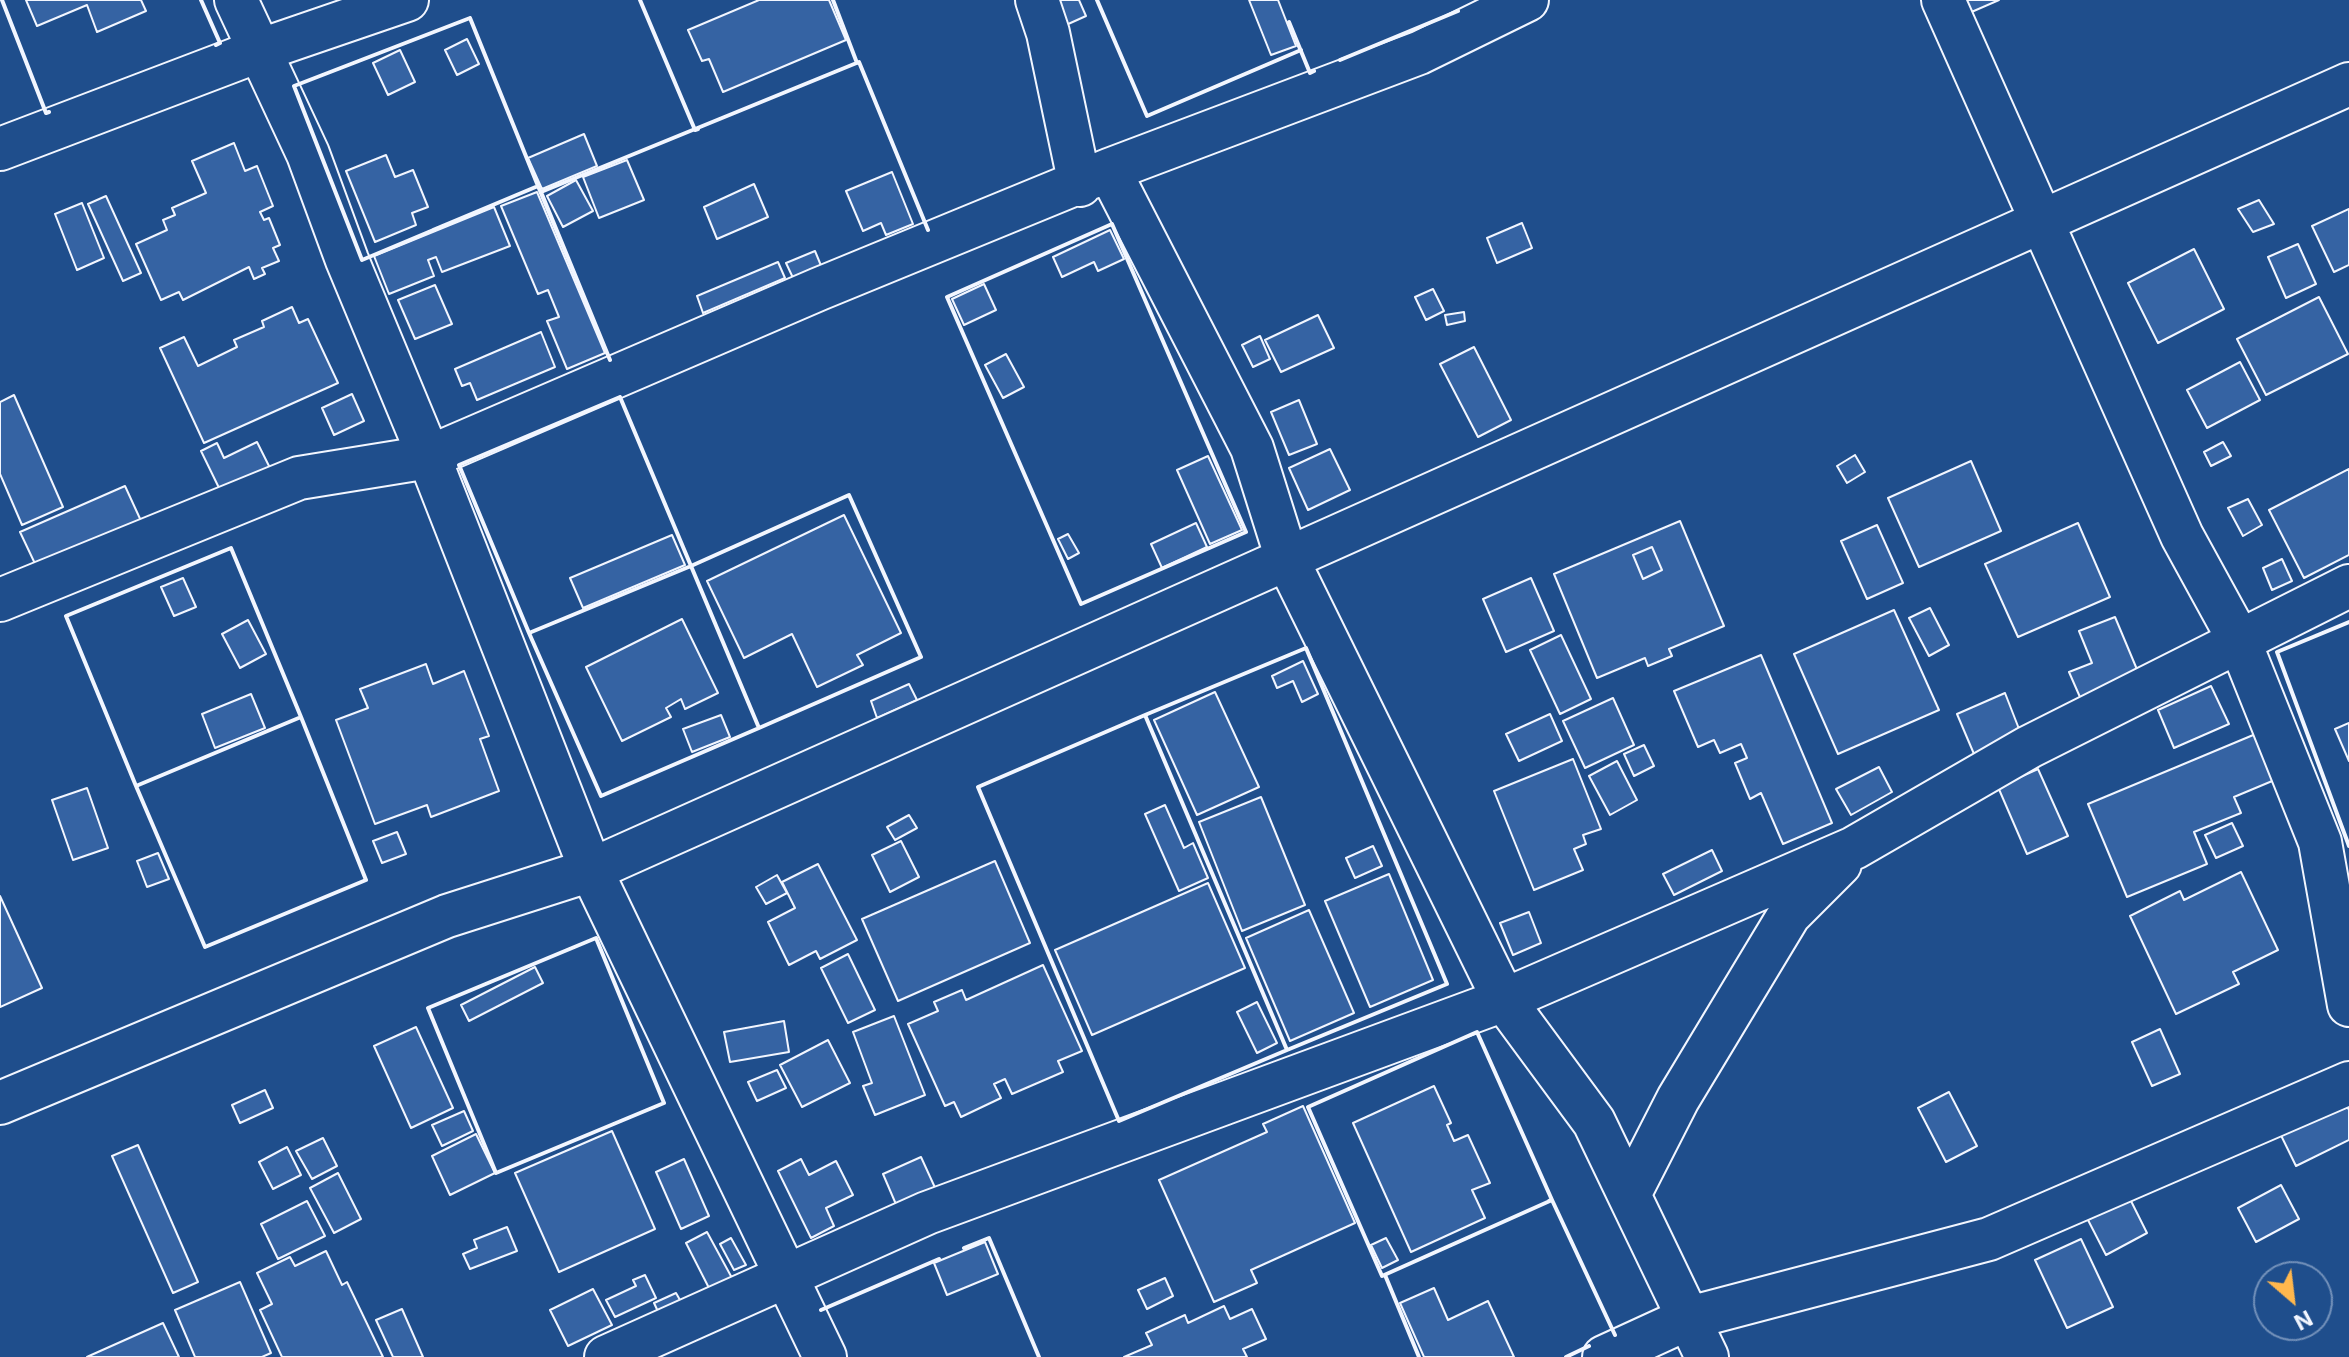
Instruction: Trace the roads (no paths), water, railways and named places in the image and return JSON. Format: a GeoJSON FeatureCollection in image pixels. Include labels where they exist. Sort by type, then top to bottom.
{"type":"FeatureCollection","features":[{"type":"Feature","properties":{"kind":"street"},"geometry":{"type":"LineString","coordinates":[[236,0],[308,154],[347,260],[429,457],[591,870],[825,1357]]}},
{"type":"Feature","properties":{"kind":"street"},"geometry":{"type":"LineString","coordinates":[[0,149],[258,51],[407,0]]}},
{"type":"Feature","properties":{"kind":"street"},"geometry":{"type":"LineString","coordinates":[[1037,0],[1094,178],[1252,448],[1287,559],[1504,1000],[1594,1122],[1707,1357]]}},
{"type":"Feature","properties":{"kind":"street"},"geometry":{"type":"LineString","coordinates":[[0,600],[299,478],[429,457],[819,289],[1094,178],[1419,53],[1527,0]]}},
{"type":"Feature","properties":{"kind":"street"},"geometry":{"type":"LineString","coordinates":[[1943,0],[2182,536],[2239,640],[2320,842],[2349,1005]]}},
{"type":"Feature","properties":{"kind":"street"},"geometry":{"type":"LineString","coordinates":[[0,1103],[447,916],[591,870],[2349,84]]}},
{"type":"Feature","properties":{"kind":"street"},"geometry":{"type":"LineString","coordinates":[[606,1357],[927,1213],[1504,1000],[1854,848],[2029,747],[2349,586]]}},
{"type":"Feature","properties":{"kind":"street"},"geometry":{"type":"LineString","coordinates":[[1630,1193],[1678,1099],[1789,915],[1854,848]]}},
{"type":"Feature","properties":{"kind":"street"},"geometry":{"type":"LineString","coordinates":[[1604,1357],[1689,1318],[1989,1239],[2349,1083]]}}]}
